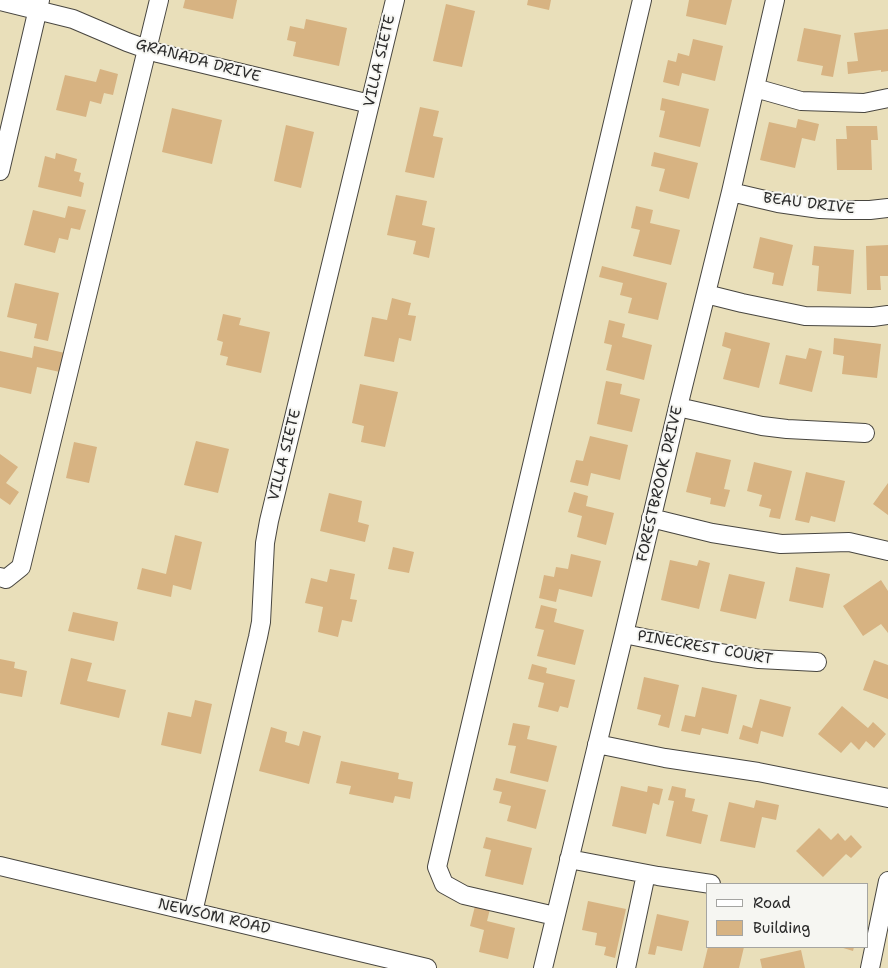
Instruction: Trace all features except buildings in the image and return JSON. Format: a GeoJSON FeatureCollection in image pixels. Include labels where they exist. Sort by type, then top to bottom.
{"type":"FeatureCollection","features":[{"type":"Feature","properties":{"kind":"street"},"geometry":{"type":"LineString","coordinates":[[0,578],[6,579],[21,567],[159,0]]}},
{"type":"Feature","properties":{"kind":"street","name":"VILLA SIETE"},"geometry":{"type":"LineString","coordinates":[[193,912],[261,622],[265,542],[269,521],[395,0]]}},
{"type":"Feature","properties":{"kind":"street"},"geometry":{"type":"LineString","coordinates":[[555,916],[464,895],[444,884],[437,867],[642,0]]}},
{"type":"Feature","properties":{"kind":"street","name":"FORESTBROOK DRIVE"},"geometry":{"type":"LineString","coordinates":[[542,968],[731,192],[774,0]]}},
{"type":"Feature","properties":{"kind":"street","name":"GRANADA DRIVE"},"geometry":{"type":"LineString","coordinates":[[0,1],[39,5],[127,42],[168,55],[370,104]]}},
{"type":"Feature","properties":{"kind":"street"},"geometry":{"type":"LineString","coordinates":[[0,172],[5,126],[39,5]]}},
{"type":"Feature","properties":{"kind":"street"},"geometry":{"type":"LineString","coordinates":[[754,88],[801,101],[864,103],[888,98]]}},
{"type":"Feature","properties":{"kind":"street","name":"BEAU DRIVE"},"geometry":{"type":"LineString","coordinates":[[731,192],[778,203],[820,209],[870,210],[888,208]]}},
{"type":"Feature","properties":{"kind":"street"},"geometry":{"type":"LineString","coordinates":[[706,294],[805,316],[873,317],[888,315]]}},
{"type":"Feature","properties":{"kind":"street"},"geometry":{"type":"LineString","coordinates":[[678,407],[762,426],[787,429],[865,432]]}},
{"type":"Feature","properties":{"kind":"street"},"geometry":{"type":"LineString","coordinates":[[651,518],[712,533],[780,544],[849,542],[888,551]]}},
{"type":"Feature","properties":{"kind":"street","name":"PINECREST COURT"},"geometry":{"type":"LineString","coordinates":[[624,634],[759,659],[817,662]]}},
{"type":"Feature","properties":{"kind":"street"},"geometry":{"type":"LineString","coordinates":[[597,744],[665,758],[758,772],[888,798]]}},
{"type":"Feature","properties":{"kind":"street"},"geometry":{"type":"LineString","coordinates":[[569,859],[706,883]]}},
{"type":"Feature","properties":{"kind":"street","name":"NEWSOM ROAD"},"geometry":{"type":"LineString","coordinates":[[0,866],[428,968]]}},
{"type":"Feature","properties":{"kind":"street"},"geometry":{"type":"LineString","coordinates":[[626,968],[646,874]]}},
{"type":"Feature","properties":{"kind":"street"},"geometry":{"type":"LineString","coordinates":[[870,968],[888,881]]}}]}
